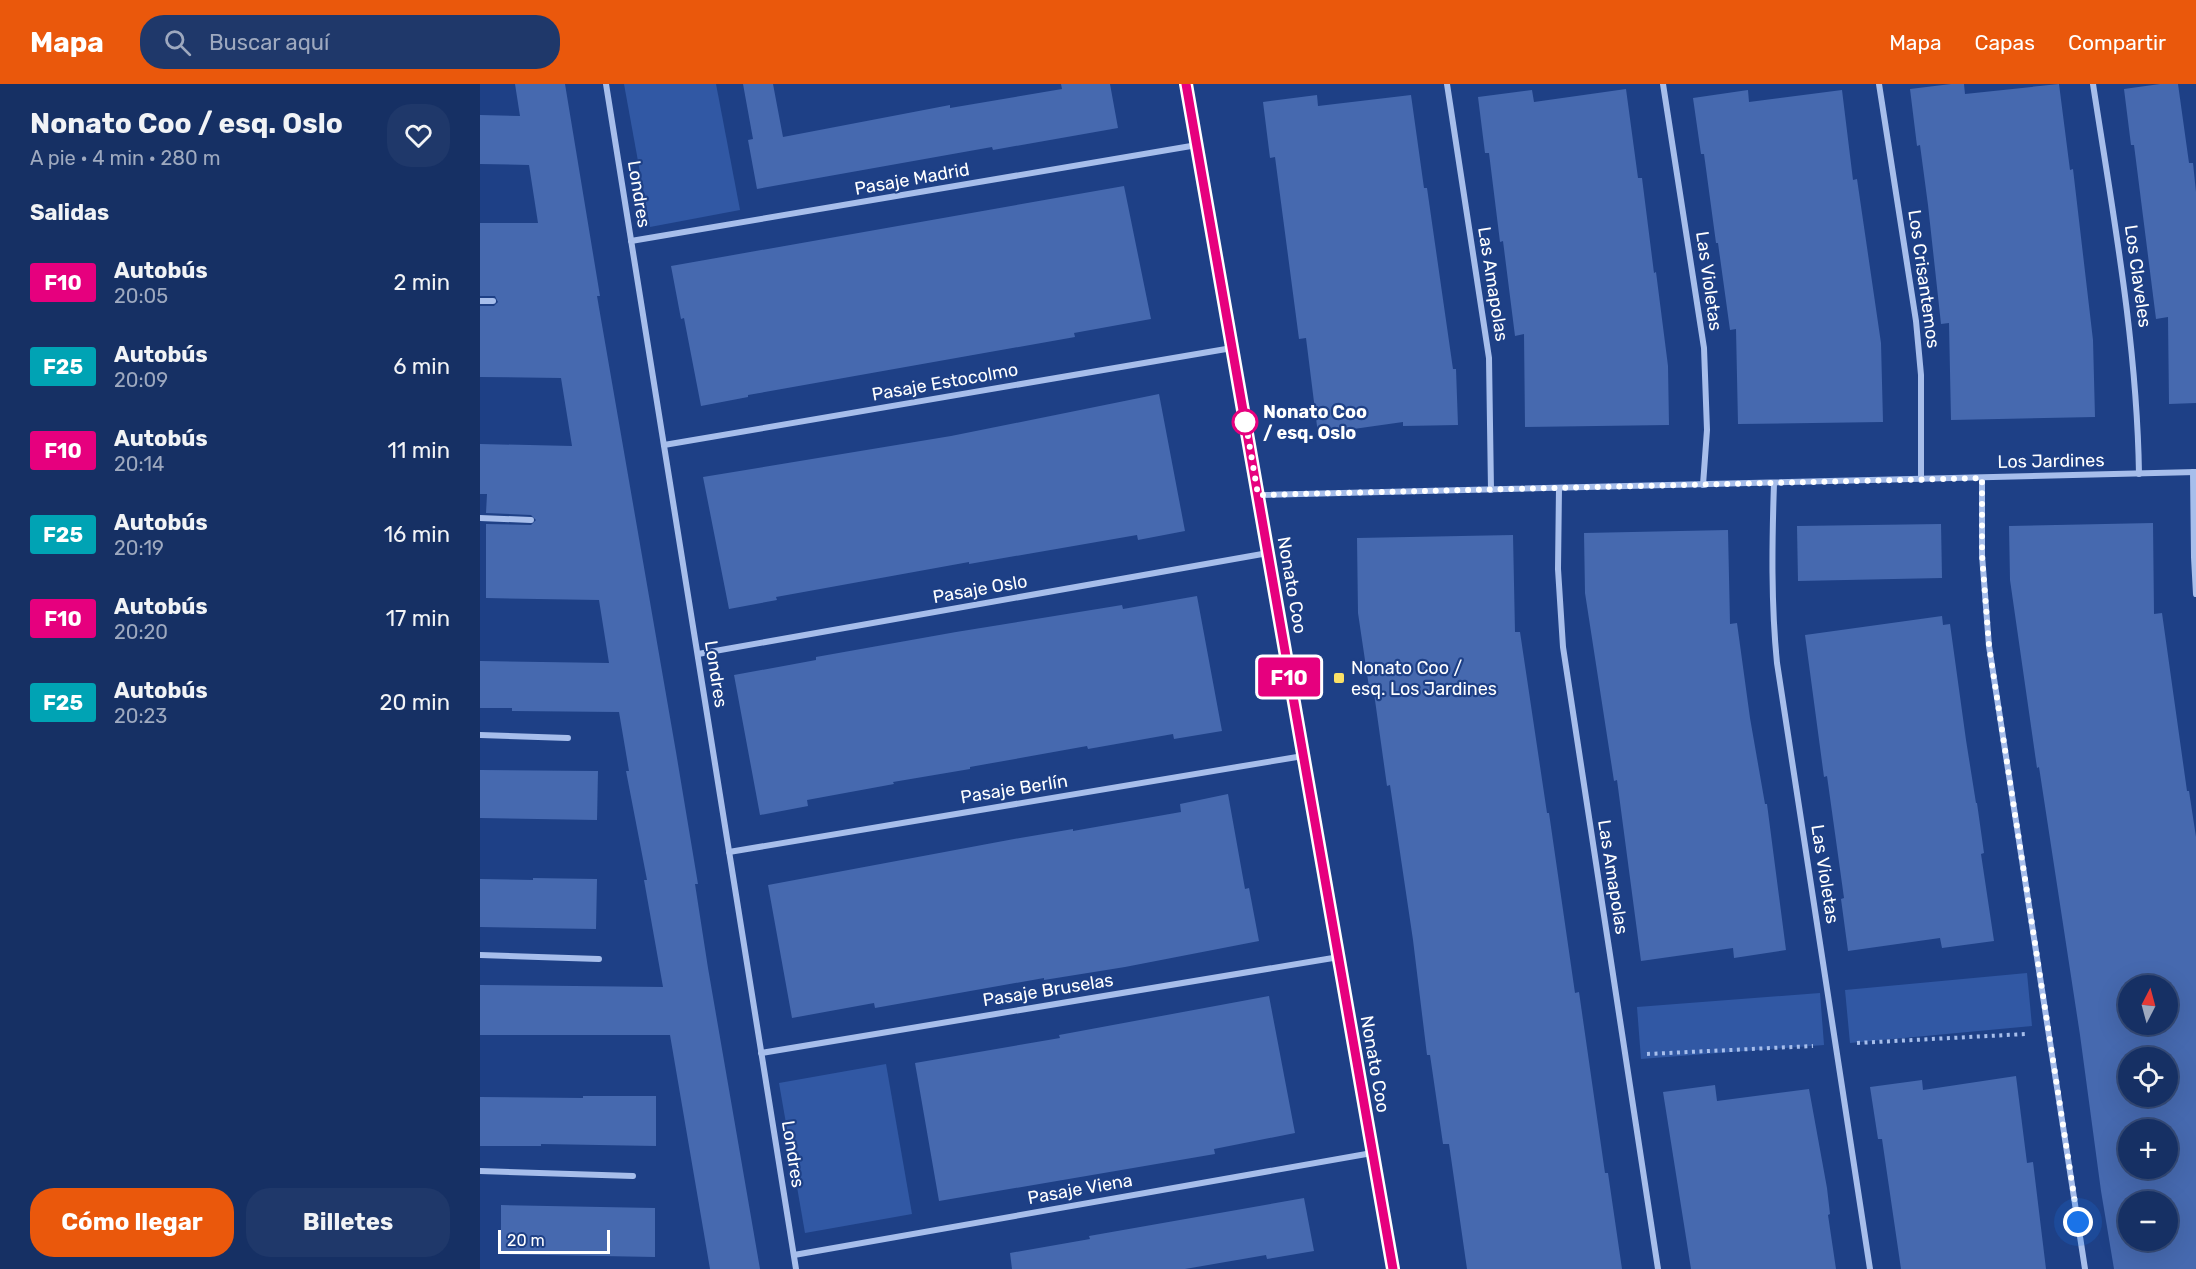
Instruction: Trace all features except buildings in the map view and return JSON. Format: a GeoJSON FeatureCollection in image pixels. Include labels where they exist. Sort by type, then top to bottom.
{"type":"FeatureCollection","features":[{"type":"Feature","properties":{"kind":"main road","name":"Nonato Coo"},"geometry":{"type":"LineString","coordinates":[[1186,84],[1393,1269]]}},
{"type":"Feature","properties":{"kind":"street","name":"Londres"},"geometry":{"type":"LineString","coordinates":[[606,84],[796,1269]]}},
{"type":"Feature","properties":{"kind":"street","name":"Las Amapolas"},"geometry":{"type":"LineString","coordinates":[[1447,84],[1489,358],[1491,490]]}},
{"type":"Feature","properties":{"kind":"street","name":"Las Violetas"},"geometry":{"type":"LineString","coordinates":[[1663,84],[1704,348],[1707,429],[1703,485]]}},
{"type":"Feature","properties":{"kind":"street","name":"Los Crisantemos"},"geometry":{"type":"LineString","coordinates":[[1880,84],[1922,375],[1922,480]]}},
{"type":"Feature","properties":{"kind":"street","name":"Los Claveles"},"geometry":{"type":"LineString","coordinates":[[2093,84],[2130,322],[2139,474]]}},
{"type":"Feature","properties":{"kind":"street","name":"Pasaje Madrid"},"geometry":{"type":"LineString","coordinates":[[631,242],[1197,146]]}},
{"type":"Feature","properties":{"kind":"street"},"geometry":{"type":"LineString","coordinates":[[480,301],[493,301]]}},
{"type":"Feature","properties":{"kind":"street","name":"Pasaje Estocolmo"},"geometry":{"type":"LineString","coordinates":[[664,445],[1232,348]]}},
{"type":"Feature","properties":{"kind":"street","name":"Los Jardines"},"geometry":{"type":"LineString","coordinates":[[1258,495],[2194,472]]}},
{"type":"Feature","properties":{"kind":"street"},"geometry":{"type":"LineString","coordinates":[[2194,472],[2193,557],[2196,594]]}},
{"type":"Feature","properties":{"kind":"street"},"geometry":{"type":"LineString","coordinates":[[1982,478],[1982,555],[1989,646],[2085,1269]]}},
{"type":"Feature","properties":{"kind":"street","name":"Las Violetas"},"geometry":{"type":"LineString","coordinates":[[1774,483],[1772,572],[1777,663],[1870,1269]]}},
{"type":"Feature","properties":{"kind":"street","name":"Las Amapolas"},"geometry":{"type":"LineString","coordinates":[[1559,488],[1558,569],[1563,647],[1658,1269]]}},
{"type":"Feature","properties":{"kind":"street"},"geometry":{"type":"LineString","coordinates":[[480,518],[531,519]]}},
{"type":"Feature","properties":{"kind":"street","name":"Pasaje Oslo"},"geometry":{"type":"LineString","coordinates":[[698,654],[1268,553]]}},
{"type":"Feature","properties":{"kind":"street"},"geometry":{"type":"LineString","coordinates":[[480,735],[568,738]]}},
{"type":"Feature","properties":{"kind":"street","name":"Pasaje Berlín"},"geometry":{"type":"LineString","coordinates":[[729,852],[1303,756]]}},
{"type":"Feature","properties":{"kind":"street"},"geometry":{"type":"LineString","coordinates":[[480,955],[599,959]]}},
{"type":"Feature","properties":{"kind":"street","name":"Pasaje Bruselas"},"geometry":{"type":"LineString","coordinates":[[761,1053],[1339,957]]}},
{"type":"Feature","properties":{"kind":"street","name":"Pasaje Viena"},"geometry":{"type":"LineString","coordinates":[[794,1255],[1372,1153]]}},
{"type":"Feature","properties":{"kind":"street"},"geometry":{"type":"LineString","coordinates":[[480,1171],[633,1176]]}},
{"type":"Feature","properties":{"kind":"shaded area"},"geometry":{"type":"Polygon","coordinates":[[[624,84],[716,84],[740,210],[650,227],[624,84]]]}},
{"type":"Feature","properties":{"kind":"shaded area"},"geometry":{"type":"Polygon","coordinates":[[[2027,973],[2032,1026],[1850,1043],[1845,990],[2027,973]]]}},
{"type":"Feature","properties":{"kind":"shaded area"},"geometry":{"type":"Polygon","coordinates":[[[1820,993],[1824,1045],[1641,1059],[1637,1007],[1820,993]]]}},
{"type":"Feature","properties":{"kind":"shaded area"},"geometry":{"type":"Polygon","coordinates":[[[886,1064],[912,1214],[805,1233],[779,1083],[886,1064]]]}},
{"type":"Feature","properties":{"kind":"bus line","name":"F10"},"geometry":{"type":"LineString","coordinates":[[1186,84],[1393,1269]]}},
{"type":"Feature","properties":{"kind":"place","name":"Nonato Coo / esq. Oslo"},"geometry":{"type":"Point","coordinates":[1245,422]}},
{"type":"Feature","properties":{"kind":"place","name":"Nonato Coo / esq. Los Jardines"},"geometry":{"type":"Point","coordinates":[1339,678]}},
{"type":"Feature","properties":{"kind":"route"},"geometry":{"type":"LineString","coordinates":[[1245,422],[1244,413],[1258,495],[1982,478],[1982,555],[1989,646],[2078,1222]]}}]}
